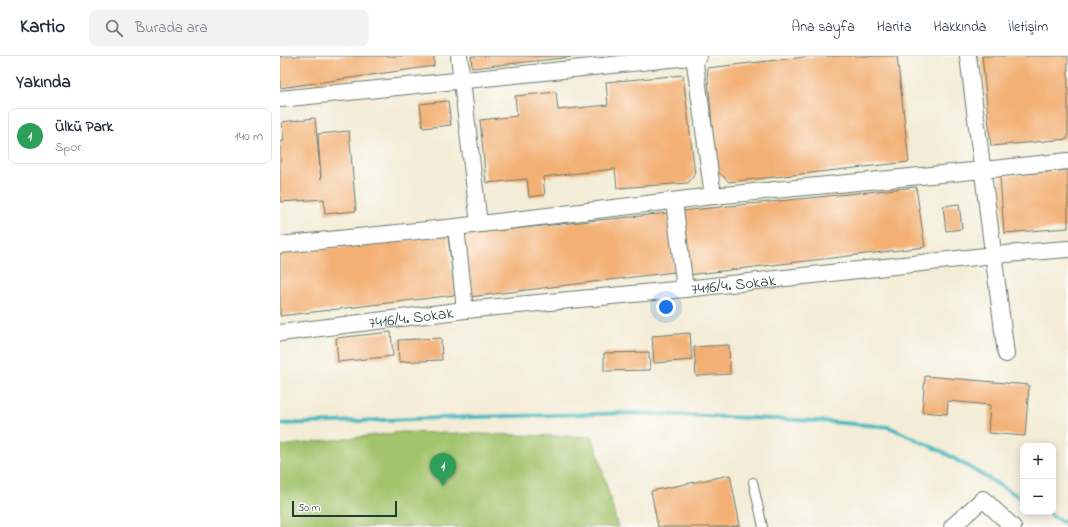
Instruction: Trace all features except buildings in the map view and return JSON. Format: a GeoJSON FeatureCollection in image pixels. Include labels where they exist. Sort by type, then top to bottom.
{"type":"FeatureCollection","features":[{"type":"Feature","properties":{"kind":"street"},"geometry":{"type":"LineString","coordinates":[[459,56],[479,224]]}},
{"type":"Feature","properties":{"kind":"street"},"geometry":{"type":"LineString","coordinates":[[694,56],[713,196]]}},
{"type":"Feature","properties":{"kind":"street"},"geometry":{"type":"LineString","coordinates":[[280,99],[699,56]]}},
{"type":"Feature","properties":{"kind":"street"},"geometry":{"type":"LineString","coordinates":[[968,56],[1006,354]]}},
{"type":"Feature","properties":{"kind":"street"},"geometry":{"type":"LineString","coordinates":[[280,245],[456,227],[674,200],[1068,161]]}},
{"type":"Feature","properties":{"kind":"street"},"geometry":{"type":"LineString","coordinates":[[674,200],[685,288]]}},
{"type":"Feature","properties":{"kind":"street"},"geometry":{"type":"LineString","coordinates":[[456,227],[465,310]]}},
{"type":"Feature","properties":{"kind":"street","name":"7416/4. Sokak"},"geometry":{"type":"LineString","coordinates":[[280,333],[465,310],[994,255],[1068,249]]}},
{"type":"Feature","properties":{"kind":"street"},"geometry":{"type":"LineString","coordinates":[[952,527],[983,499],[1013,527]]}},
{"type":"Feature","properties":{"kind":"lane"},"geometry":{"type":"LineString","coordinates":[[753,482],[763,527]]}},
{"type":"Feature","properties":{"kind":"green space"},"geometry":{"type":"Polygon","coordinates":[[[403,432],[593,437],[618,527],[280,527],[280,446],[403,432]]]}},
{"type":"Feature","properties":{"kind":"waterway"},"geometry":{"type":"LineString","coordinates":[[280,424],[633,413],[819,421],[889,427],[943,452],[1020,497]]}},
{"type":"Feature","properties":{"kind":"waterway"},"geometry":{"type":"LineString","coordinates":[[1051,515],[1068,523]]}},
{"type":"Feature","properties":{"kind":"place","name":"Ülkü Park"},"geometry":{"type":"Point","coordinates":[443,486]}}]}
